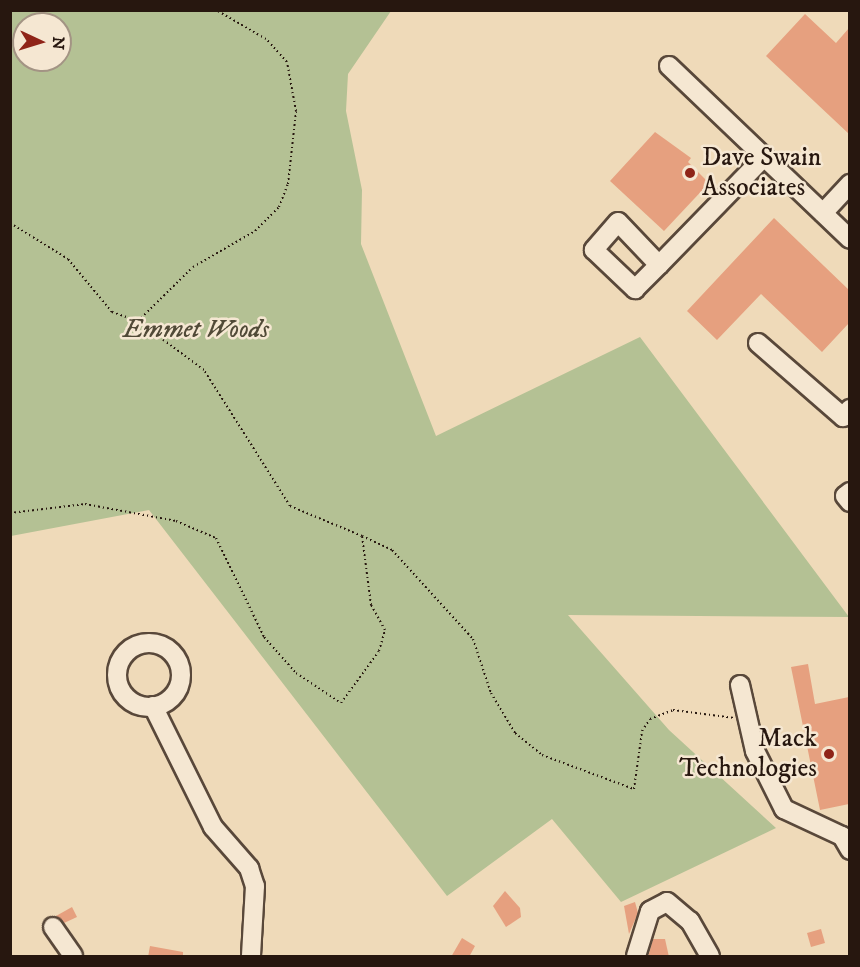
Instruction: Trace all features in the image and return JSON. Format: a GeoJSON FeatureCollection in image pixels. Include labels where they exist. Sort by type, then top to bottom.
{"type":"FeatureCollection","features":[{"type":"Feature","properties":{"kind":"street"},"geometry":{"type":"LineString","coordinates":[[669,66],[849,239]]}},
{"type":"Feature","properties":{"kind":"street"},"geometry":{"type":"LineString","coordinates":[[658,265],[764,157]]}},
{"type":"Feature","properties":{"kind":"street"},"geometry":{"type":"LineString","coordinates":[[823,213],[849,184]]}},
{"type":"Feature","properties":{"kind":"street"},"geometry":{"type":"LineString","coordinates":[[758,343],[843,417],[849,409]]}},
{"type":"Feature","properties":{"kind":"street"},"geometry":{"type":"LineString","coordinates":[[849,492],[845,496],[849,502]]}},
{"type":"Feature","properties":{"kind":"street"},"geometry":{"type":"LineString","coordinates":[[740,685],[755,751],[784,809],[842,836],[849,850]]}},
{"type":"Feature","properties":{"kind":"street"},"geometry":{"type":"LineString","coordinates":[[153,706],[213,827],[249,868],[255,886],[251,957]]}},
{"type":"Feature","properties":{"kind":"street"},"geometry":{"type":"LineString","coordinates":[[636,957],[650,911],[667,902],[690,921],[710,957]]}},
{"type":"Feature","properties":{"kind":"street"},"geometry":{"type":"LineString","coordinates":[[53,927],[73,957]]}},
{"type":"Feature","properties":{"kind":"path"},"geometry":{"type":"LineString","coordinates":[[138,321],[201,261],[255,231],[279,207],[288,184],[296,111],[287,62],[266,39],[216,10]]}},
{"type":"Feature","properties":{"kind":"path"},"geometry":{"type":"LineString","coordinates":[[10,223],[68,259],[112,312],[138,321],[204,370],[290,506],[392,550],[472,639],[490,693],[515,733],[542,755],[634,789],[642,731],[650,720],[673,710],[747,718]]}},
{"type":"Feature","properties":{"kind":"path"},"geometry":{"type":"LineString","coordinates":[[10,513],[85,504],[176,521],[216,538],[264,637],[296,674],[340,703],[379,651],[385,630],[371,604],[362,536]]}},
{"type":"Feature","properties":{"kind":"green space","name":"Emmet Woods"},"geometry":{"type":"Polygon","coordinates":[[[11,10],[391,11],[348,74],[346,111],[362,190],[361,244],[436,436],[640,337],[849,617],[568,615],[669,730],[776,828],[621,902],[552,819],[447,896],[149,510],[11,536],[11,10]]]}},
{"type":"Feature","properties":{"kind":"building"},"geometry":{"type":"Polygon","coordinates":[[[805,14],[836,43],[849,28],[849,134],[766,56],[805,14]]]}},
{"type":"Feature","properties":{"kind":"building"},"geometry":{"type":"Polygon","coordinates":[[[655,132],[691,158],[688,162],[709,183],[664,231],[610,181],[655,132]]]}},
{"type":"Feature","properties":{"kind":"building"},"geometry":{"type":"Polygon","coordinates":[[[774,218],[849,290],[849,323],[822,352],[761,294],[717,340],[687,311],[774,218]]]}},
{"type":"Feature","properties":{"kind":"building","name":"Mack Technologies"},"geometry":{"type":"Polygon","coordinates":[[[808,664],[815,704],[849,697],[849,804],[820,810],[791,667],[808,664]]]}},
{"type":"Feature","properties":{"kind":"building"},"geometry":{"type":"Polygon","coordinates":[[[505,891],[520,908],[521,917],[506,927],[493,906],[505,891]]]}},
{"type":"Feature","properties":{"kind":"building"},"geometry":{"type":"Polygon","coordinates":[[[635,902],[638,913],[629,934],[624,906],[635,902]]]}},
{"type":"Feature","properties":{"kind":"building"},"geometry":{"type":"Polygon","coordinates":[[[72,907],[77,917],[64,923],[56,916],[72,907]]]}},
{"type":"Feature","properties":{"kind":"building"},"geometry":{"type":"Polygon","coordinates":[[[821,929],[825,943],[811,947],[807,933],[821,929]]]}},
{"type":"Feature","properties":{"kind":"building"},"geometry":{"type":"Polygon","coordinates":[[[462,938],[475,946],[469,957],[451,957],[462,938]]]}},
{"type":"Feature","properties":{"kind":"building"},"geometry":{"type":"Polygon","coordinates":[[[653,939],[665,939],[669,957],[648,957],[653,939]]]}},
{"type":"Feature","properties":{"kind":"building"},"geometry":{"type":"Polygon","coordinates":[[[150,946],[183,952],[183,957],[148,957],[150,946]]]}},
{"type":"Feature","properties":{"kind":"place","name":"Dave Swain Associates"},"geometry":{"type":"Point","coordinates":[690,173]}},
{"type":"Feature","properties":{"kind":"place","name":"Mack Technologies"},"geometry":{"type":"Point","coordinates":[829,754]}}]}
